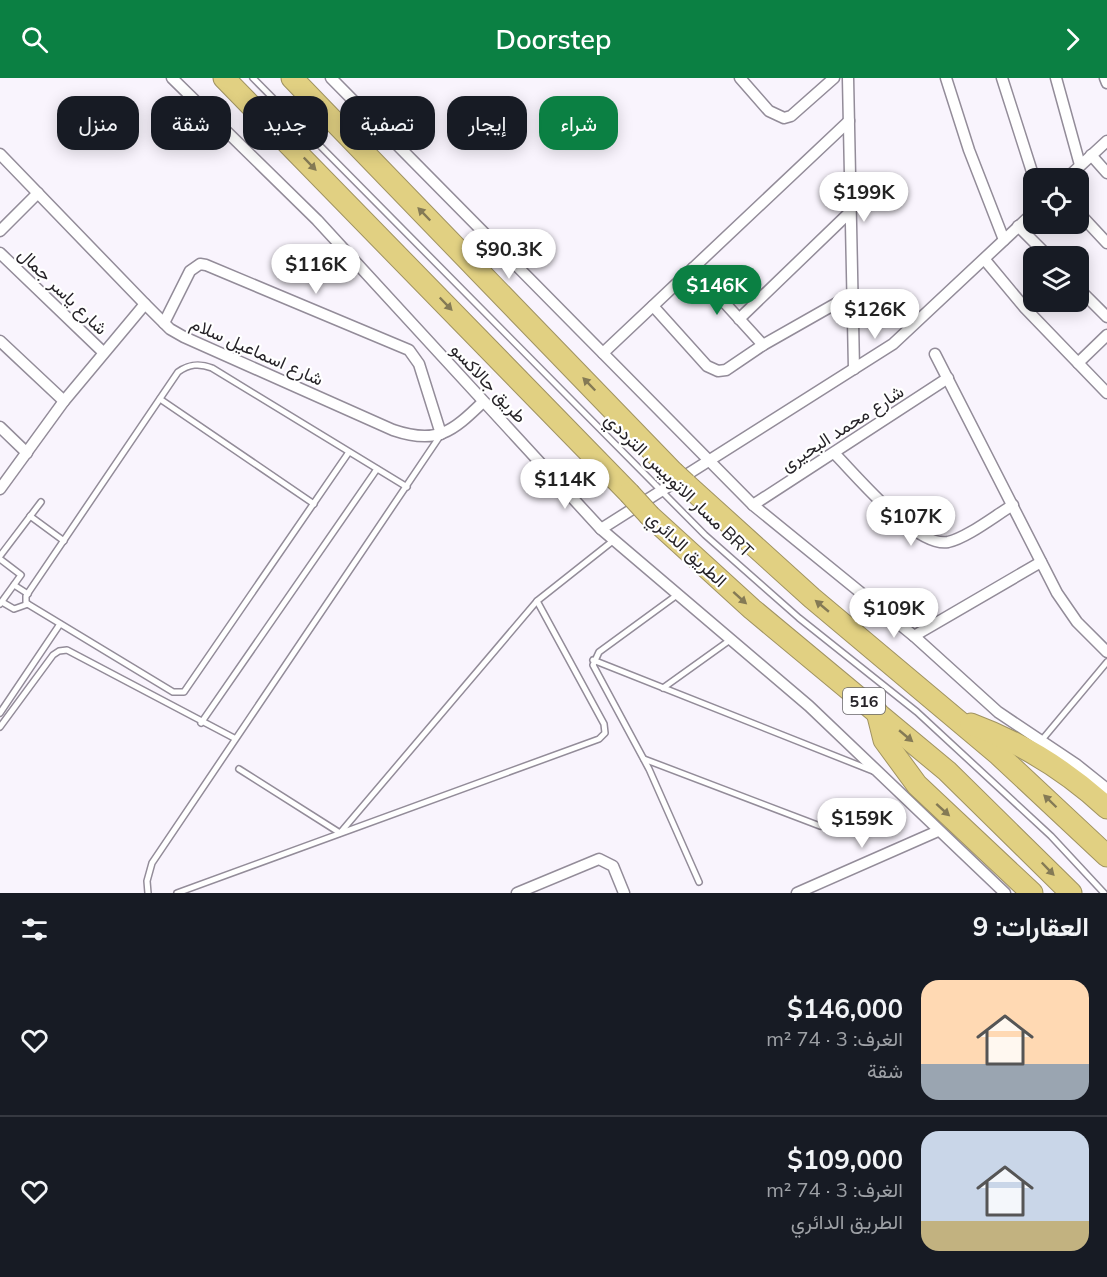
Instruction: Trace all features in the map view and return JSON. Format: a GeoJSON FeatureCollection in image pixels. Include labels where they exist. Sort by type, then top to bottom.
{"type":"FeatureCollection","features":[{"type":"Feature","properties":{"kind":"highway","name":"الطريق الدائري"},"geometry":{"type":"LineString","coordinates":[[224,78],[650,516],[752,609],[877,712],[981,803],[1071,893]]}},
{"type":"Feature","properties":{"kind":"highway","name":"516"},"geometry":{"type":"LineString","coordinates":[[292,78],[680,478],[812,598],[957,718],[1041,792],[1107,856]]}},
{"type":"Feature","properties":{"kind":"highway"},"geometry":{"type":"LineString","coordinates":[[877,712],[885,740],[907,774],[1032,893]]}},
{"type":"Feature","properties":{"kind":"highway"},"geometry":{"type":"LineString","coordinates":[[957,718],[994,732],[1060,769],[1107,808]]}},
{"type":"Feature","properties":{"kind":"street","name":"طريق جالاكسو"},"geometry":{"type":"LineString","coordinates":[[172,78],[317,220],[601,529],[808,706],[1005,893]]}},
{"type":"Feature","properties":{"kind":"street"},"geometry":{"type":"LineString","coordinates":[[331,78],[753,505],[914,636],[998,712],[1077,765],[1107,789]]}},
{"type":"Feature","properties":{"kind":"street"},"geometry":{"type":"LineString","coordinates":[[740,78],[769,111],[784,117],[791,116],[834,78]]}},
{"type":"Feature","properties":{"kind":"street"},"geometry":{"type":"LineString","coordinates":[[848,78],[854,369]]}},
{"type":"Feature","properties":{"kind":"street"},"geometry":{"type":"LineString","coordinates":[[946,78],[969,150],[1004,240]]}},
{"type":"Feature","properties":{"kind":"street"},"geometry":{"type":"LineString","coordinates":[[1002,78],[1031,168]]}},
{"type":"Feature","properties":{"kind":"street"},"geometry":{"type":"LineString","coordinates":[[1056,78],[1080,165]]}},
{"type":"Feature","properties":{"kind":"street"},"geometry":{"type":"LineString","coordinates":[[1106,78],[1107,83]]}},
{"type":"Feature","properties":{"kind":"street"},"geometry":{"type":"LineString","coordinates":[[603,353],[849,121]]}},
{"type":"Feature","properties":{"kind":"street"},"geometry":{"type":"LineString","coordinates":[[1077,168],[1107,141]]}},
{"type":"Feature","properties":{"kind":"street","name":"شارع اسماعيل سلام"},"geometry":{"type":"LineString","coordinates":[[0,154],[164,323],[184,337],[393,430],[417,437],[441,434],[458,426],[483,402]]}},
{"type":"Feature","properties":{"kind":"street"},"geometry":{"type":"LineString","coordinates":[[1091,155],[1107,173]]}},
{"type":"Feature","properties":{"kind":"street"},"geometry":{"type":"LineString","coordinates":[[0,231],[38,193]]}},
{"type":"Feature","properties":{"kind":"street"},"geometry":{"type":"LineString","coordinates":[[739,319],[850,212]]}},
{"type":"Feature","properties":{"kind":"street"},"geometry":{"type":"LineString","coordinates":[[601,529],[893,344],[985,260],[1023,222]]}},
{"type":"Feature","properties":{"kind":"street"},"geometry":{"type":"LineString","coordinates":[[1089,224],[1107,243]]}},
{"type":"Feature","properties":{"kind":"street"},"geometry":{"type":"LineString","coordinates":[[1018,226],[1038,246]]}},
{"type":"Feature","properties":{"kind":"street","name":"شارع ياسر جمال"},"geometry":{"type":"LineString","coordinates":[[0,254],[103,352]]}},
{"type":"Feature","properties":{"kind":"street"},"geometry":{"type":"LineString","coordinates":[[985,260],[1025,308],[1107,393]]}},
{"type":"Feature","properties":{"kind":"street"},"geometry":{"type":"LineString","coordinates":[[164,323],[190,271],[194,266],[206,265],[409,350],[419,364],[441,434]]}},
{"type":"Feature","properties":{"kind":"street"},"geometry":{"type":"LineString","coordinates":[[693,268],[763,345]]}},
{"type":"Feature","properties":{"kind":"street"},"geometry":{"type":"LineString","coordinates":[[653,306],[708,366],[718,371],[726,370],[763,345],[851,295]]}},
{"type":"Feature","properties":{"kind":"street"},"geometry":{"type":"LineString","coordinates":[[1089,299],[1107,317]]}},
{"type":"Feature","properties":{"kind":"street"},"geometry":{"type":"LineString","coordinates":[[0,489],[64,401],[145,304]]}},
{"type":"Feature","properties":{"kind":"street"},"geometry":{"type":"LineString","coordinates":[[1078,363],[1107,335]]}},
{"type":"Feature","properties":{"kind":"street"},"geometry":{"type":"LineString","coordinates":[[0,341],[64,401]]}},
{"type":"Feature","properties":{"kind":"street"},"geometry":{"type":"LineString","coordinates":[[935,354],[1041,562],[1072,615],[1107,652]]}},
{"type":"Feature","properties":{"kind":"street","name":"شارع محمد البحيرى"},"geometry":{"type":"LineString","coordinates":[[753,505],[948,378]]}},
{"type":"Feature","properties":{"kind":"street"},"geometry":{"type":"LineString","coordinates":[[0,427],[27,453]]}},
{"type":"Feature","properties":{"kind":"street"},"geometry":{"type":"LineString","coordinates":[[834,453],[893,514],[918,534],[938,543],[953,541],[1013,505]]}},
{"type":"Feature","properties":{"kind":"street"},"geometry":{"type":"LineString","coordinates":[[914,636],[1041,562]]}},
{"type":"Feature","properties":{"kind":"street"},"geometry":{"type":"LineString","coordinates":[[797,893],[938,831]]}},
{"type":"Feature","properties":{"kind":"street"},"geometry":{"type":"LineString","coordinates":[[517,893],[536,890],[599,859],[613,866],[624,893]]}},
{"type":"Feature","properties":{"kind":"lane","name":"مسار الاتوبيس الترددي BRT"},"geometry":{"type":"LineString","coordinates":[[254,78],[705,535],[799,618],[917,712],[1051,836],[1104,893]]}},
{"type":"Feature","properties":{"kind":"lane"},"geometry":{"type":"LineString","coordinates":[[350,452],[184,692],[173,692],[60,624],[25,600],[160,399],[183,368],[195,364],[207,366],[350,452],[407,487]]}},
{"type":"Feature","properties":{"kind":"lane"},"geometry":{"type":"LineString","coordinates":[[160,399],[314,504]]}},
{"type":"Feature","properties":{"kind":"lane"},"geometry":{"type":"LineString","coordinates":[[148,893],[147,881],[152,863],[234,738],[441,434]]}},
{"type":"Feature","properties":{"kind":"lane"},"geometry":{"type":"LineString","coordinates":[[201,723],[377,469]]}},
{"type":"Feature","properties":{"kind":"lane"},"geometry":{"type":"LineString","coordinates":[[28,604],[14,609],[1,603],[20,577],[20,572],[0,557],[41,502]]}},
{"type":"Feature","properties":{"kind":"lane"},"geometry":{"type":"LineString","coordinates":[[30,516],[64,541]]}},
{"type":"Feature","properties":{"kind":"lane"},"geometry":{"type":"LineString","coordinates":[[340,833],[537,601],[614,540]]}},
{"type":"Feature","properties":{"kind":"lane"},"geometry":{"type":"LineString","coordinates":[[14,585],[28,594]]}},
{"type":"Feature","properties":{"kind":"lane"},"geometry":{"type":"LineString","coordinates":[[677,595],[599,652],[593,660],[595,670],[644,759],[699,882]]}},
{"type":"Feature","properties":{"kind":"lane"},"geometry":{"type":"LineString","coordinates":[[177,893],[599,739],[605,733],[604,724],[537,601]]}},
{"type":"Feature","properties":{"kind":"lane"},"geometry":{"type":"LineString","coordinates":[[0,713],[60,624]]}},
{"type":"Feature","properties":{"kind":"lane"},"geometry":{"type":"LineString","coordinates":[[663,688],[730,640]]}},
{"type":"Feature","properties":{"kind":"lane"},"geometry":{"type":"LineString","coordinates":[[0,727],[53,655],[63,650],[72,651],[201,723],[234,738]]}},
{"type":"Feature","properties":{"kind":"lane"},"geometry":{"type":"LineString","coordinates":[[593,660],[880,774]]}},
{"type":"Feature","properties":{"kind":"lane"},"geometry":{"type":"LineString","coordinates":[[1040,742],[1107,662]]}},
{"type":"Feature","properties":{"kind":"lane"},"geometry":{"type":"LineString","coordinates":[[644,759],[820,826]]}},
{"type":"Feature","properties":{"kind":"lane"},"geometry":{"type":"LineString","coordinates":[[239,769],[340,833]]}}]}
